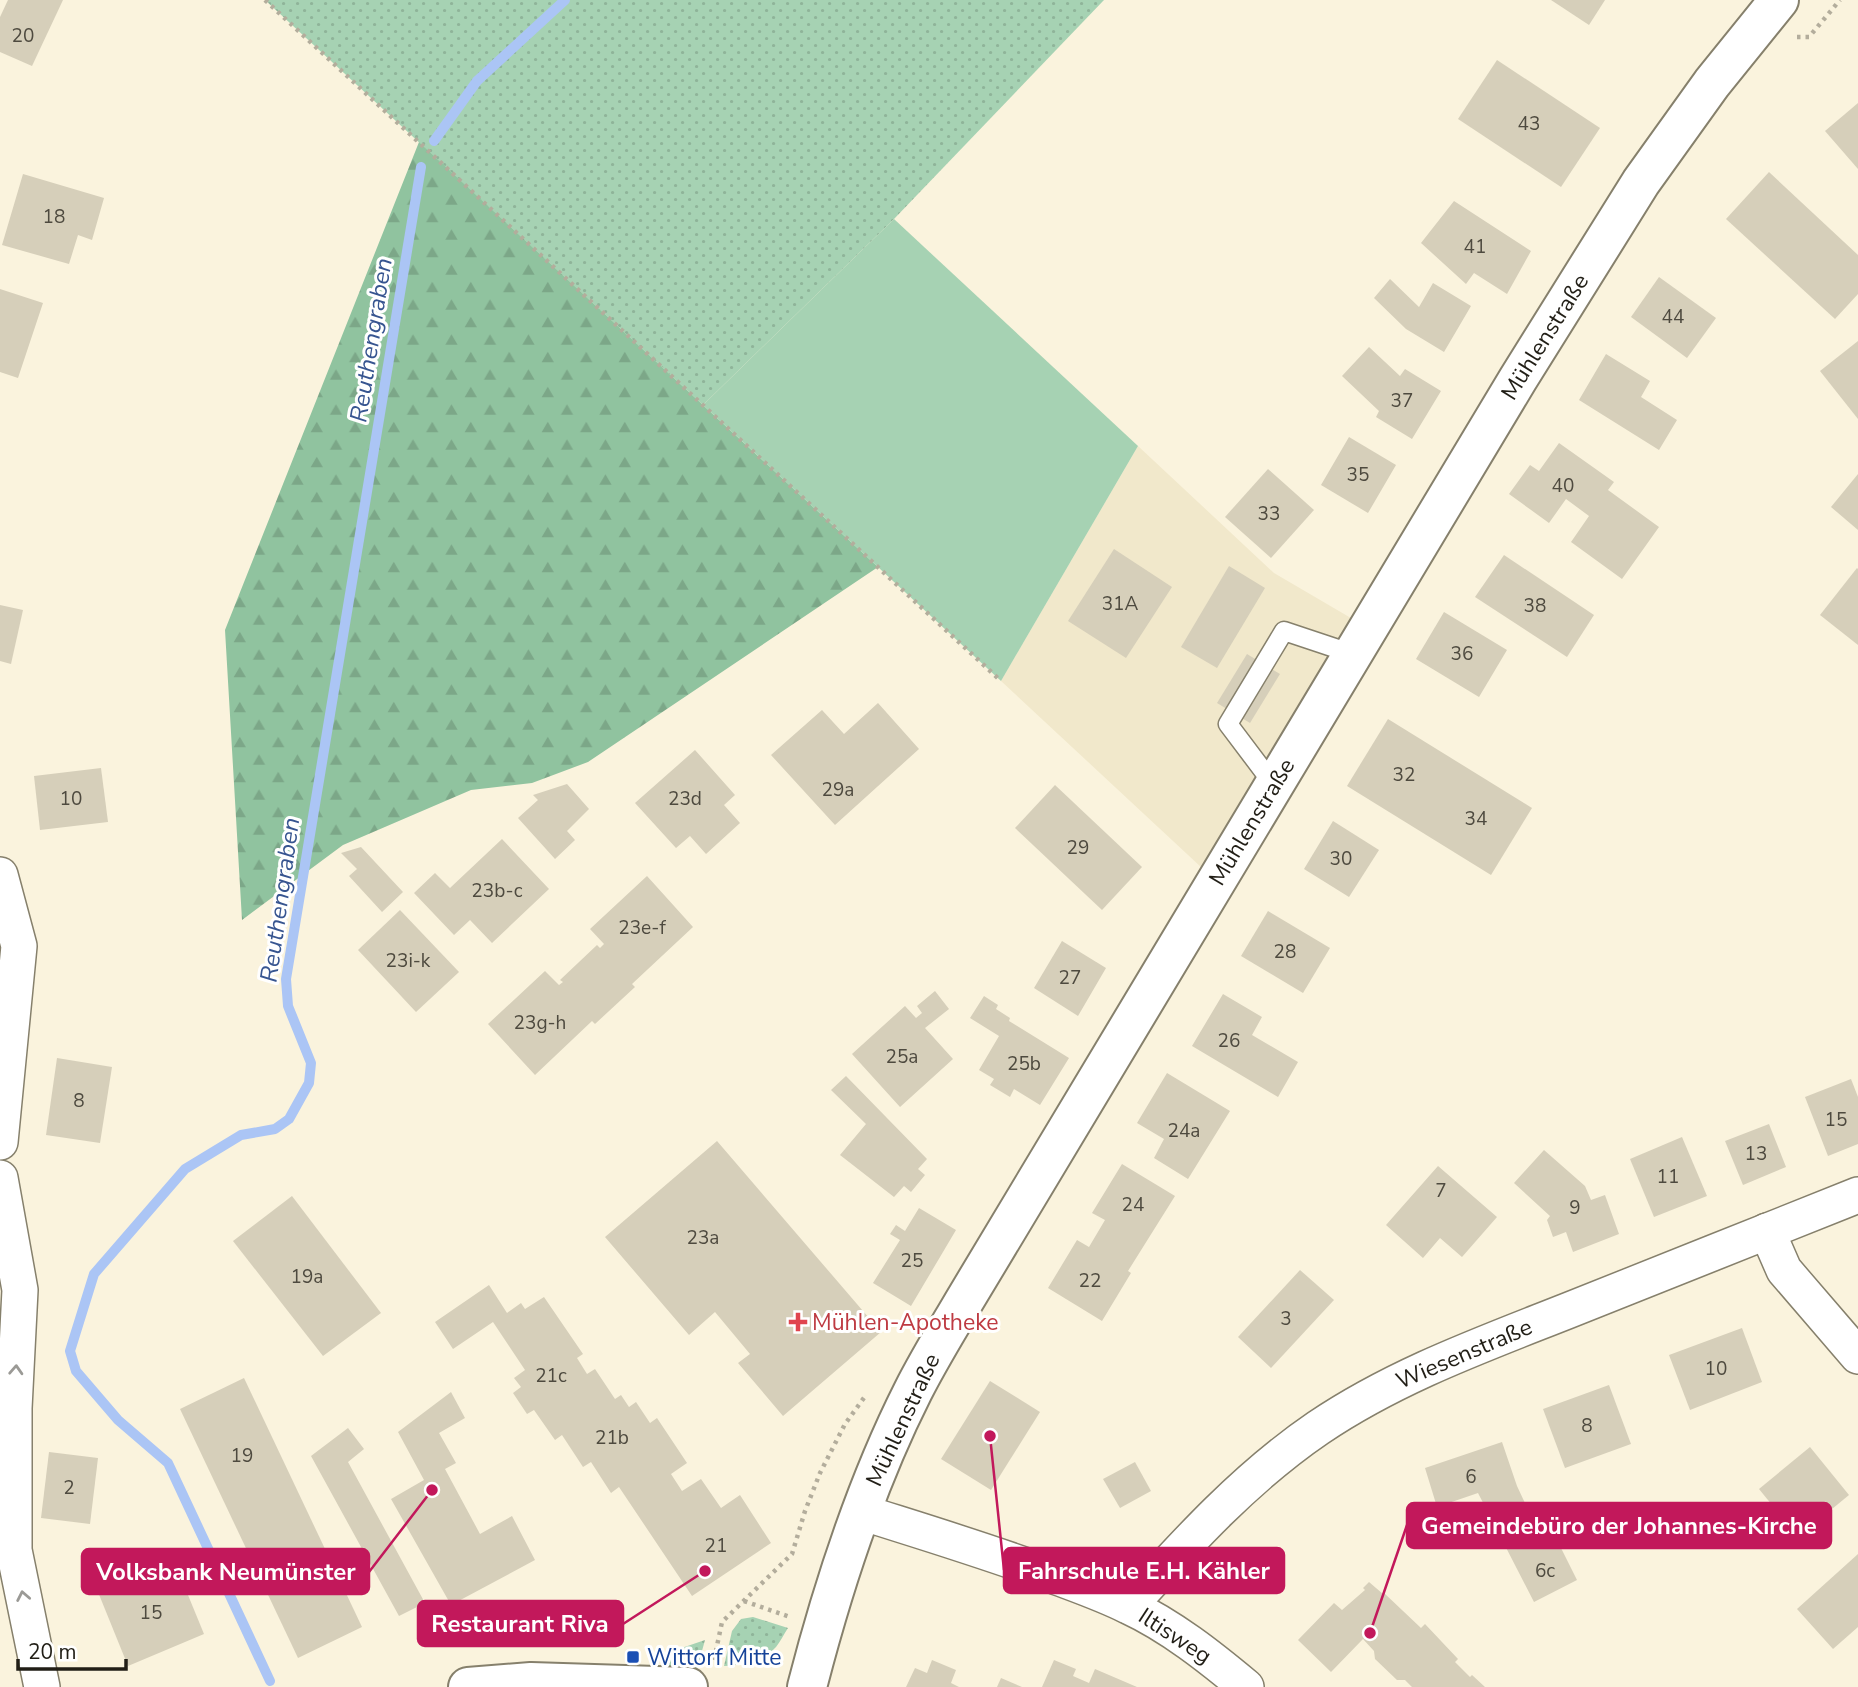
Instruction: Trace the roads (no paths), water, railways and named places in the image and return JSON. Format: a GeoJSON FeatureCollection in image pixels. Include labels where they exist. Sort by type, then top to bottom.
{"type":"FeatureCollection","features":[{"type":"Feature","properties":{"kind":"street","name":"Mühlenstraße"},"geometry":{"type":"LineString","coordinates":[[807,1687],[822,1629],[885,1450],[914,1390],[963,1303],[1518,379],[1641,182],[1712,83],[1779,0]]}},
{"type":"Feature","properties":{"kind":"street"},"geometry":{"type":"LineString","coordinates":[[0,875],[19,946],[0,1142]]}},
{"type":"Feature","properties":{"kind":"street"},"geometry":{"type":"LineString","coordinates":[[0,1178],[20,1290],[14,1408],[14,1550],[42,1687]]}},
{"type":"Feature","properties":{"kind":"street","name":"Wiesenstraße"},"geometry":{"type":"LineString","coordinates":[[1129,1606],[1226,1503],[1270,1463],[1317,1428],[1373,1394],[1449,1357],[1858,1195]]}},
{"type":"Feature","properties":{"kind":"street"},"geometry":{"type":"LineString","coordinates":[[1767,1231],[1784,1270],[1858,1356]]}},
{"type":"Feature","properties":{"kind":"street","name":"Iltisweg"},"geometry":{"type":"LineString","coordinates":[[861,1512],[1023,1564],[1129,1606],[1176,1634],[1246,1687]]}},
{"type":"Feature","properties":{"kind":"street"},"geometry":{"type":"LineString","coordinates":[[468,1687],[531,1682],[688,1687]]}},
{"type":"Feature","properties":{"kind":"lane"},"geometry":{"type":"LineString","coordinates":[[1274,785],[1228,724],[1284,631],[1353,654]]}},
{"type":"Feature","properties":{"kind":"waterway","name":"Reuthengraben"},"geometry":{"type":"LineString","coordinates":[[434,141],[477,81],[565,0]]}},
{"type":"Feature","properties":{"kind":"waterway","name":"Reuthengraben"},"geometry":{"type":"LineString","coordinates":[[270,1681],[168,1463],[118,1420],[76,1371],[70,1351],[94,1274],[185,1169],[241,1135],[275,1129],[289,1119],[309,1083],[311,1063],[288,1006],[286,979],[421,167]]}},
{"type":"Feature","properties":{"kind":"place","name":"Mühlen-Apotheke"},"geometry":{"type":"Point","coordinates":[798,1322]}},
{"type":"Feature","properties":{"kind":"place","name":"Fahrschule E.H. Kähler"},"geometry":{"type":"Point","coordinates":[990,1436]}},
{"type":"Feature","properties":{"kind":"place","name":"Volksbank Neumünster"},"geometry":{"type":"Point","coordinates":[432,1490]}},
{"type":"Feature","properties":{"kind":"place","name":"Restaurant Riva"},"geometry":{"type":"Point","coordinates":[705,1571]}},
{"type":"Feature","properties":{"kind":"place","name":"Gemeindebüro der Johannes-Kirche"},"geometry":{"type":"Point","coordinates":[1370,1633]}},
{"type":"Feature","properties":{"kind":"place","name":"Wittorf Mitte"},"geometry":{"type":"Point","coordinates":[633,1657]}}]}
